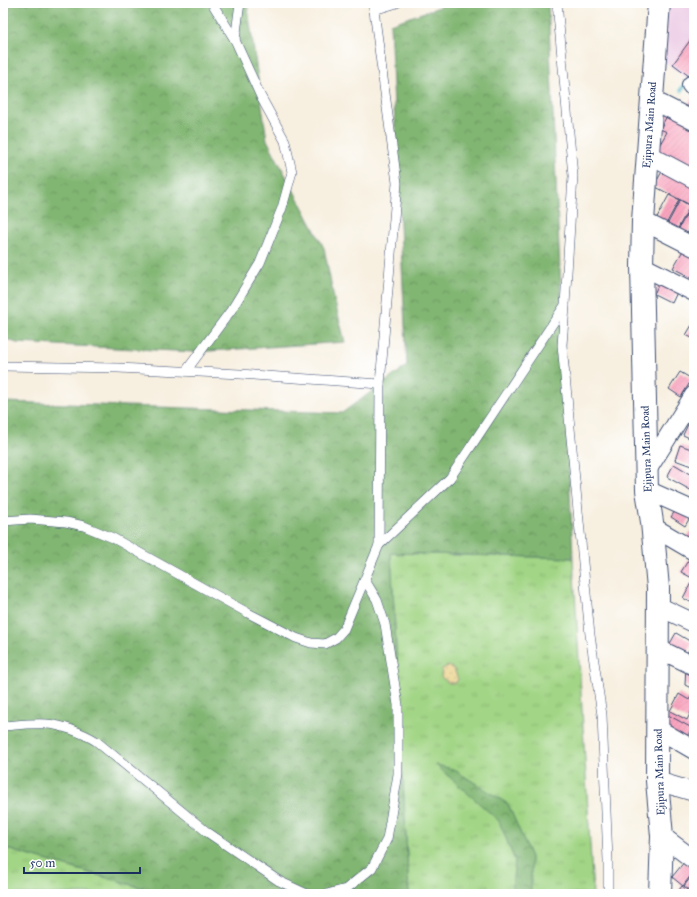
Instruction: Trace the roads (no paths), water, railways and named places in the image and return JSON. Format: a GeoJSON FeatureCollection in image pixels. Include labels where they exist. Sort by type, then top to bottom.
{"type":"FeatureCollection","features":[{"type":"Feature","properties":{"kind":"street","name":"Ejipura Main Road"},"geometry":{"type":"LineString","coordinates":[[659,3],[647,154],[642,266],[647,481],[657,568],[657,781],[662,836],[660,894]]}},
{"type":"Feature","properties":{"kind":"street"},"geometry":{"type":"LineString","coordinates":[[651,99],[694,122]]}},
{"type":"Feature","properties":{"kind":"street"},"geometry":{"type":"LineString","coordinates":[[647,154],[694,179]]}},
{"type":"Feature","properties":{"kind":"street"},"geometry":{"type":"LineString","coordinates":[[643,220],[694,246]]}},
{"type":"Feature","properties":{"kind":"street"},"geometry":{"type":"LineString","coordinates":[[642,266],[694,292]]}},
{"type":"Feature","properties":{"kind":"street"},"geometry":{"type":"LineString","coordinates":[[694,395],[647,481],[694,511]]}},
{"type":"Feature","properties":{"kind":"street"},"geometry":{"type":"LineString","coordinates":[[653,527],[694,550]]}},
{"type":"Feature","properties":{"kind":"street"},"geometry":{"type":"LineString","coordinates":[[658,606],[694,623]]}},
{"type":"Feature","properties":{"kind":"street"},"geometry":{"type":"LineString","coordinates":[[657,648],[694,666]]}},
{"type":"Feature","properties":{"kind":"street"},"geometry":{"type":"LineString","coordinates":[[658,729],[693,746]]}},
{"type":"Feature","properties":{"kind":"street"},"geometry":{"type":"LineString","coordinates":[[657,781],[694,792]]}},
{"type":"Feature","properties":{"kind":"street"},"geometry":{"type":"LineString","coordinates":[[662,836],[694,860]]}},
{"type":"Feature","properties":{"kind":"lane"},"geometry":{"type":"LineString","coordinates":[[186,371],[232,309],[260,263],[282,208],[292,172],[285,142],[261,97],[235,40],[212,3]]}},
{"type":"Feature","properties":{"kind":"lane"},"geometry":{"type":"LineString","coordinates":[[235,40],[240,3]]}},
{"type":"Feature","properties":{"kind":"lane"},"geometry":{"type":"LineString","coordinates":[[3,521],[30,520],[66,522],[84,526],[148,556],[279,630],[311,643],[325,644],[336,638],[344,629],[379,545],[380,384],[397,183],[374,6],[397,3]]}},
{"type":"Feature","properties":{"kind":"lane"},"geometry":{"type":"LineString","coordinates":[[557,3],[573,176],[562,345],[590,635],[602,715],[608,894]]}},
{"type":"Feature","properties":{"kind":"lane"},"geometry":{"type":"LineString","coordinates":[[379,545],[450,478],[565,305]]}},
{"type":"Feature","properties":{"kind":"lane"},"geometry":{"type":"LineString","coordinates":[[3,366],[186,371],[380,384]]}},
{"type":"Feature","properties":{"kind":"lane"},"geometry":{"type":"LineString","coordinates":[[327,894],[346,889],[372,868],[387,839],[398,774],[398,705],[385,624],[377,600],[365,580]]}},
{"type":"Feature","properties":{"kind":"lane"},"geometry":{"type":"LineString","coordinates":[[3,726],[48,724],[76,731],[89,737],[96,741],[208,832],[279,881],[307,894]]}},
{"type":"Feature","properties":{"kind":"waterway"},"geometry":{"type":"LineString","coordinates":[[681,90],[694,74]]}}]}
